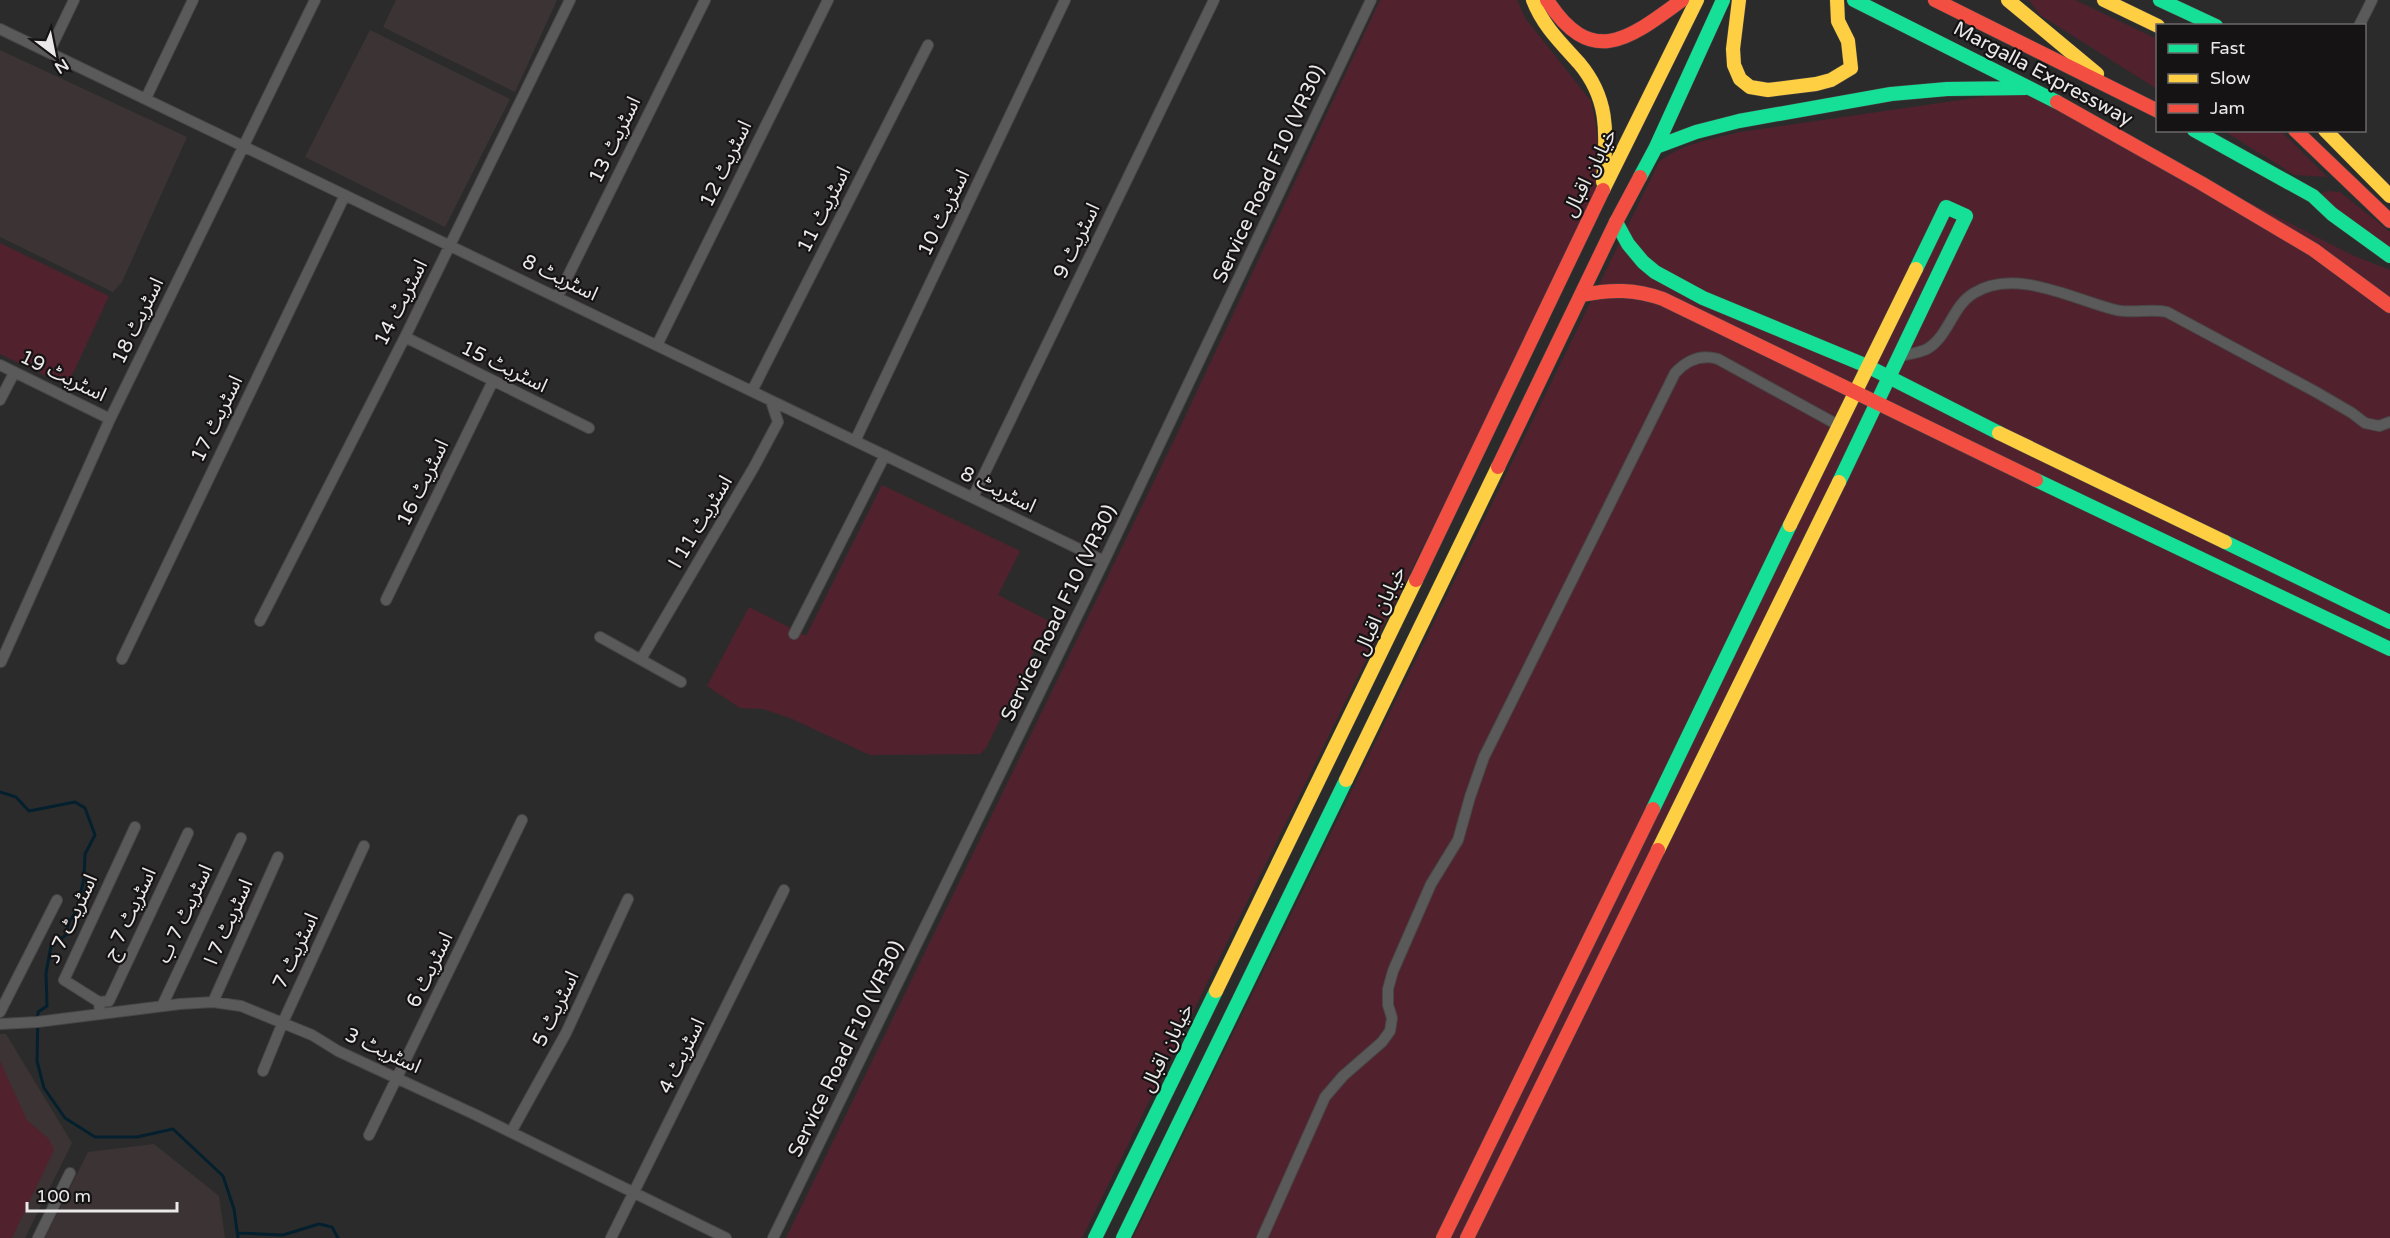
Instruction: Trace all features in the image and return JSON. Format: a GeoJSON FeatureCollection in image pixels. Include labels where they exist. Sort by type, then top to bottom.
{"type":"FeatureCollection","features":[{"type":"Feature","properties":{"kind":"main road"},"geometry":{"type":"LineString","coordinates":[[1533,0],[1540,18],[1554,38],[1596,86],[1603,107],[1605,133],[1603,189]]}},
{"type":"Feature","properties":{"kind":"main road"},"geometry":{"type":"LineString","coordinates":[[1546,0],[1556,16],[1568,28],[1585,39],[1602,41],[1622,39],[1640,31],[1682,0]]}},
{"type":"Feature","properties":{"kind":"main road","name":"خیابان اقبال"},"geometry":{"type":"LineString","coordinates":[[1095,1238],[1366,686],[1603,189],[1663,74],[1697,0]]}},
{"type":"Feature","properties":{"kind":"main road"},"geometry":{"type":"LineString","coordinates":[[1123,1238],[1616,222],[1656,147],[1723,0]]}},
{"type":"Feature","properties":{"kind":"main road"},"geometry":{"type":"LineString","coordinates":[[1738,0],[1739,10],[1733,39],[1734,67],[1742,81],[1754,90],[1797,87],[1831,80],[1851,68],[1848,40],[1838,21],[1837,0]]}},
{"type":"Feature","properties":{"kind":"main road","name":"Margalla Expressway"},"geometry":{"type":"LineString","coordinates":[[1854,0],[1962,51],[2208,186],[2331,260],[2359,285],[2390,306]]}},
{"type":"Feature","properties":{"kind":"main road","name":"Margalla Expressway"},"geometry":{"type":"LineString","coordinates":[[1935,0],[2067,67],[2104,82],[2156,110]]}},
{"type":"Feature","properties":{"kind":"main road"},"geometry":{"type":"LineString","coordinates":[[2008,0],[2079,58],[2104,82]]}},
{"type":"Feature","properties":{"kind":"main road"},"geometry":{"type":"LineString","coordinates":[[2104,0],[2156,26]]}},
{"type":"Feature","properties":{"kind":"main road"},"geometry":{"type":"LineString","coordinates":[[2160,0],[2212,24]]}},
{"type":"Feature","properties":{"kind":"main road"},"geometry":{"type":"LineString","coordinates":[[1656,147],[1696,132],[1739,121],[1891,94],[1947,89],[2026,88]]}},
{"type":"Feature","properties":{"kind":"main road"},"geometry":{"type":"LineString","coordinates":[[2198,132],[2313,196],[2332,214],[2390,256]]}},
{"type":"Feature","properties":{"kind":"main road"},"geometry":{"type":"LineString","coordinates":[[2297,132],[2390,221]]}},
{"type":"Feature","properties":{"kind":"main road"},"geometry":{"type":"LineString","coordinates":[[2327,132],[2390,196]]}},
{"type":"Feature","properties":{"kind":"main road"},"geometry":{"type":"LineString","coordinates":[[1443,1238],[1838,424],[1946,207],[1966,216],[1877,404],[1467,1238]]}},
{"type":"Feature","properties":{"kind":"main road"},"geometry":{"type":"LineString","coordinates":[[1616,222],[1636,254],[1655,272],[1703,298],[1867,366],[1889,379],[2390,622]]}},
{"type":"Feature","properties":{"kind":"main road"},"geometry":{"type":"LineString","coordinates":[[1582,295],[1621,288],[1644,292],[2390,649]]}},
{"type":"Feature","properties":{"kind":"street"},"geometry":{"type":"LineString","coordinates":[[49,52],[74,0]]}},
{"type":"Feature","properties":{"kind":"street"},"geometry":{"type":"LineString","coordinates":[[146,98],[193,0]]}},
{"type":"Feature","properties":{"kind":"street","name":"اسٹریٹ 18"},"geometry":{"type":"LineString","coordinates":[[1,662],[110,419],[315,0]]}},
{"type":"Feature","properties":{"kind":"street","name":"اسٹریٹ 14"},"geometry":{"type":"LineString","coordinates":[[260,621],[405,337],[570,0]]}},
{"type":"Feature","properties":{"kind":"street","name":"اسٹریٹ 13"},"geometry":{"type":"LineString","coordinates":[[558,296],[705,0]]}},
{"type":"Feature","properties":{"kind":"street","name":"اسٹریٹ 12"},"geometry":{"type":"LineString","coordinates":[[657,345],[828,0]]}},
{"type":"Feature","properties":{"kind":"street","name":"اسٹریٹ 10"},"geometry":{"type":"LineString","coordinates":[[855,441],[1065,0]]}},
{"type":"Feature","properties":{"kind":"street","name":"اسٹریٹ 9"},"geometry":{"type":"LineString","coordinates":[[973,497],[1214,0]]}},
{"type":"Feature","properties":{"kind":"street","name":"Service Road F10 (VR30)"},"geometry":{"type":"LineString","coordinates":[[774,1238],[1104,561],[1371,0]]}},
{"type":"Feature","properties":{"kind":"street"},"geometry":{"type":"LineString","coordinates":[[2360,24],[2372,0]]}},
{"type":"Feature","properties":{"kind":"street","name":"اسٹریٹ 8"},"geometry":{"type":"LineString","coordinates":[[0,29],[1104,561]]}},
{"type":"Feature","properties":{"kind":"street","name":"اسٹریٹ 11"},"geometry":{"type":"LineString","coordinates":[[752,391],[928,45]]}},
{"type":"Feature","properties":{"kind":"street","name":"اسٹریٹ 17"},"geometry":{"type":"LineString","coordinates":[[122,659],[345,195]]}},
{"type":"Feature","properties":{"kind":"street"},"geometry":{"type":"LineString","coordinates":[[1900,356],[1926,349],[1935,342],[1957,308],[1973,293],[1987,286],[2016,282],[2118,310],[2154,309],[2167,312],[2326,397],[2365,423],[2379,426],[2390,422]]}},
{"type":"Feature","properties":{"kind":"street","name":"اسٹریٹ 15"},"geometry":{"type":"LineString","coordinates":[[405,337],[589,428]]}},
{"type":"Feature","properties":{"kind":"street"},"geometry":{"type":"LineString","coordinates":[[1262,1238],[1325,1097],[1342,1076],[1382,1042],[1389,1031],[1392,1017],[1388,989],[1393,970],[1431,884],[1458,840],[1484,757],[1675,373],[1683,364],[1695,359],[1707,356],[1718,359],[1838,424]]}},
{"type":"Feature","properties":{"kind":"street","name":"اسٹریٹ 19"},"geometry":{"type":"LineString","coordinates":[[0,365],[110,419]]}},
{"type":"Feature","properties":{"kind":"street"},"geometry":{"type":"LineString","coordinates":[[0,400],[15,373]]}},
{"type":"Feature","properties":{"kind":"street","name":"اسٹریٹ 16"},"geometry":{"type":"LineString","coordinates":[[386,600],[493,381]]}},
{"type":"Feature","properties":{"kind":"street","name":"اسٹریٹ 11 ا"},"geometry":{"type":"LineString","coordinates":[[641,659],[778,422],[771,401]]}},
{"type":"Feature","properties":{"kind":"street"},"geometry":{"type":"LineString","coordinates":[[794,634],[885,455]]}},
{"type":"Feature","properties":{"kind":"street"},"geometry":{"type":"LineString","coordinates":[[600,637],[681,682]]}},
{"type":"Feature","properties":{"kind":"street","name":"اسٹریٹ 6"},"geometry":{"type":"LineString","coordinates":[[369,1135],[522,820]]}},
{"type":"Feature","properties":{"kind":"street","name":"اسٹریٹ 7 د"},"geometry":{"type":"LineString","coordinates":[[99,1007],[64,980],[135,827]]}},
{"type":"Feature","properties":{"kind":"street","name":"اسٹریٹ 7 ج"},"geometry":{"type":"LineString","coordinates":[[99,1007],[109,1001],[188,833]]}},
{"type":"Feature","properties":{"kind":"street","name":"اسٹریٹ 7 ب"},"geometry":{"type":"LineString","coordinates":[[162,1006],[241,838]]}},
{"type":"Feature","properties":{"kind":"street","name":"اسٹریٹ 7"},"geometry":{"type":"LineString","coordinates":[[263,1071],[283,1022],[364,846]]}},
{"type":"Feature","properties":{"kind":"street","name":"اسٹریٹ 7 ا"},"geometry":{"type":"LineString","coordinates":[[213,1002],[278,857]]}},
{"type":"Feature","properties":{"kind":"street","name":"اسٹریٹ 4"},"geometry":{"type":"LineString","coordinates":[[611,1238],[784,890]]}},
{"type":"Feature","properties":{"kind":"street","name":"اسٹریٹ 5"},"geometry":{"type":"LineString","coordinates":[[511,1132],[566,1033],[628,899]]}},
{"type":"Feature","properties":{"kind":"street"},"geometry":{"type":"LineString","coordinates":[[0,1012],[57,900]]}},
{"type":"Feature","properties":{"kind":"street","name":"اسٹریٹ 3"},"geometry":{"type":"LineString","coordinates":[[0,1024],[37,1022],[99,1007],[213,1002],[241,1006],[283,1022],[338,1051],[604,1176],[634,1194],[726,1238]]}},
{"type":"Feature","properties":{"kind":"street"},"geometry":{"type":"LineString","coordinates":[[38,1238],[70,1173]]}},
{"type":"Feature","properties":{"kind":"shaded area"},"geometry":{"type":"Polygon","coordinates":[[[396,0],[557,0],[515,92],[383,27],[396,0]]]}},
{"type":"Feature","properties":{"kind":"shaded area"},"geometry":{"type":"Polygon","coordinates":[[[1380,0],[1517,0],[1525,18],[1591,101],[1603,189],[1363,666],[1082,1238],[786,1238],[1176,436],[1380,0]]]}},
{"type":"Feature","properties":{"kind":"shaded area"},"geometry":{"type":"Polygon","coordinates":[[[2029,0],[2075,0],[2156,39],[2156,88],[2040,15],[2029,0]]]}},
{"type":"Feature","properties":{"kind":"shaded area"},"geometry":{"type":"Polygon","coordinates":[[[370,30],[510,99],[445,227],[305,157],[370,30]]]}},
{"type":"Feature","properties":{"kind":"shaded area"},"geometry":{"type":"Polygon","coordinates":[[[0,50],[187,137],[122,282],[113,292],[0,237],[0,50]]]}},
{"type":"Feature","properties":{"kind":"shaded area"},"geometry":{"type":"Polygon","coordinates":[[[2022,91],[2151,152],[2352,255],[2390,270],[2390,1238],[1133,1238],[1659,162],[1687,146],[1740,132],[2022,91]]]}},
{"type":"Feature","properties":{"kind":"shaded area"},"geometry":{"type":"Polygon","coordinates":[[[2226,132],[2282,132],[2327,177],[2295,175],[2226,132]]]}},
{"type":"Feature","properties":{"kind":"shaded area"},"geometry":{"type":"Polygon","coordinates":[[[2340,192],[2390,232],[2390,248],[2319,198],[2322,193],[2340,192]]]}},
{"type":"Feature","properties":{"kind":"shaded area"},"geometry":{"type":"Polygon","coordinates":[[[0,243],[109,296],[67,386],[0,354],[0,243]]]}},
{"type":"Feature","properties":{"kind":"shaded area"},"geometry":{"type":"Polygon","coordinates":[[[882,485],[1020,551],[998,595],[1049,621],[986,748],[980,754],[870,755],[790,718],[763,709],[740,708],[707,686],[749,607],[806,636],[882,485]]]}},
{"type":"Feature","properties":{"kind":"shaded area"},"geometry":{"type":"Polygon","coordinates":[[[0,1034],[6,1034],[72,1143],[25,1238],[0,1238],[0,1034]]]}},
{"type":"Feature","properties":{"kind":"shaded area"},"geometry":{"type":"Polygon","coordinates":[[[0,1061],[27,1120],[49,1139],[54,1150],[12,1238],[0,1238],[0,1061]]]}},
{"type":"Feature","properties":{"kind":"shaded area"},"geometry":{"type":"Polygon","coordinates":[[[154,1144],[219,1196],[225,1238],[45,1238],[88,1152],[154,1144]]]}},
{"type":"Feature","properties":{"kind":"waterway"},"geometry":{"type":"LineString","coordinates":[[0,792],[16,797],[29,811],[75,802],[85,808],[95,835],[85,854],[84,878],[77,910],[69,922],[66,935],[51,946],[46,973],[47,1006],[38,1012],[37,1061],[44,1088],[65,1118],[95,1137],[137,1137],[173,1129],[223,1176],[234,1209],[238,1238]]}},
{"type":"Feature","properties":{"kind":"waterway"},"geometry":{"type":"LineString","coordinates":[[238,1233],[283,1235],[319,1224],[332,1227],[338,1238]]}},
{"type":"Feature","properties":{"kind":"traffic: fast"},"geometry":{"type":"LineString","coordinates":[[1640,177],[1723,0]]}},
{"type":"Feature","properties":{"kind":"traffic: fast"},"geometry":{"type":"LineString","coordinates":[[1854,0],[2057,102]]}},
{"type":"Feature","properties":{"kind":"traffic: fast"},"geometry":{"type":"LineString","coordinates":[[2160,0],[2212,24]]}},
{"type":"Feature","properties":{"kind":"traffic: fast"},"geometry":{"type":"LineString","coordinates":[[1656,147],[1696,132],[1739,121],[1891,94],[1947,89],[2025,88]]}},
{"type":"Feature","properties":{"kind":"traffic: fast"},"geometry":{"type":"LineString","coordinates":[[2198,132],[2313,196],[2332,214],[2390,256]]}},
{"type":"Feature","properties":{"kind":"traffic: fast"},"geometry":{"type":"LineString","coordinates":[[1839,482],[1966,216],[1946,207],[1916,269]]}},
{"type":"Feature","properties":{"kind":"traffic: fast"},"geometry":{"type":"LineString","coordinates":[[1616,222],[1628,244],[1655,272],[1703,298],[1867,366],[1999,433]]}},
{"type":"Feature","properties":{"kind":"traffic: fast"},"geometry":{"type":"LineString","coordinates":[[2036,480],[2390,649]]}},
{"type":"Feature","properties":{"kind":"traffic: fast"},"geometry":{"type":"LineString","coordinates":[[1653,809],[1790,525]]}},
{"type":"Feature","properties":{"kind":"traffic: fast"},"geometry":{"type":"LineString","coordinates":[[2225,542],[2390,622]]}},
{"type":"Feature","properties":{"kind":"traffic: fast"},"geometry":{"type":"LineString","coordinates":[[1123,1238],[1346,780]]}},
{"type":"Feature","properties":{"kind":"traffic: fast"},"geometry":{"type":"LineString","coordinates":[[1095,1238],[1216,991]]}},
{"type":"Feature","properties":{"kind":"traffic: slow"},"geometry":{"type":"LineString","coordinates":[[1533,0],[1547,26],[1579,63],[1597,91],[1605,134],[1603,182]]}},
{"type":"Feature","properties":{"kind":"traffic: slow"},"geometry":{"type":"LineString","coordinates":[[1603,190],[1697,0]]}},
{"type":"Feature","properties":{"kind":"traffic: slow"},"geometry":{"type":"LineString","coordinates":[[1739,0],[1733,49],[1734,65],[1740,79],[1750,87],[1768,90],[1816,84],[1831,80],[1851,68],[1848,41],[1838,21],[1837,0]]}},
{"type":"Feature","properties":{"kind":"traffic: slow"},"geometry":{"type":"LineString","coordinates":[[2008,0],[2097,74]]}},
{"type":"Feature","properties":{"kind":"traffic: slow"},"geometry":{"type":"LineString","coordinates":[[2104,0],[2156,25]]}},
{"type":"Feature","properties":{"kind":"traffic: slow"},"geometry":{"type":"LineString","coordinates":[[2327,132],[2390,196]]}},
{"type":"Feature","properties":{"kind":"traffic: slow"},"geometry":{"type":"LineString","coordinates":[[1790,525],[1916,269]]}},
{"type":"Feature","properties":{"kind":"traffic: slow"},"geometry":{"type":"LineString","coordinates":[[1999,433],[2225,542]]}},
{"type":"Feature","properties":{"kind":"traffic: slow"},"geometry":{"type":"LineString","coordinates":[[1346,780],[1498,467]]}},
{"type":"Feature","properties":{"kind":"traffic: slow"},"geometry":{"type":"LineString","coordinates":[[1658,850],[1839,482]]}},
{"type":"Feature","properties":{"kind":"traffic: slow"},"geometry":{"type":"LineString","coordinates":[[1216,991],[1416,580]]}},
{"type":"Feature","properties":{"kind":"traffic: jam"},"geometry":{"type":"LineString","coordinates":[[1547,0],[1564,22],[1580,35],[1596,41],[1612,40],[1628,35],[1682,0]]}},
{"type":"Feature","properties":{"kind":"traffic: jam"},"geometry":{"type":"LineString","coordinates":[[1935,0],[2156,110]]}},
{"type":"Feature","properties":{"kind":"traffic: jam"},"geometry":{"type":"LineString","coordinates":[[2057,102],[2314,250],[2390,306]]}},
{"type":"Feature","properties":{"kind":"traffic: jam"},"geometry":{"type":"LineString","coordinates":[[2297,132],[2390,221]]}},
{"type":"Feature","properties":{"kind":"traffic: jam"},"geometry":{"type":"LineString","coordinates":[[1498,467],[1640,177]]}},
{"type":"Feature","properties":{"kind":"traffic: jam"},"geometry":{"type":"LineString","coordinates":[[1416,580],[1603,190]]}},
{"type":"Feature","properties":{"kind":"traffic: jam"},"geometry":{"type":"LineString","coordinates":[[1582,295],[1623,291],[1643,293],[1663,299],[2036,480]]}},
{"type":"Feature","properties":{"kind":"traffic: jam"},"geometry":{"type":"LineString","coordinates":[[1443,1238],[1653,809]]}},
{"type":"Feature","properties":{"kind":"traffic: jam"},"geometry":{"type":"LineString","coordinates":[[1467,1238],[1658,850]]}}]}
